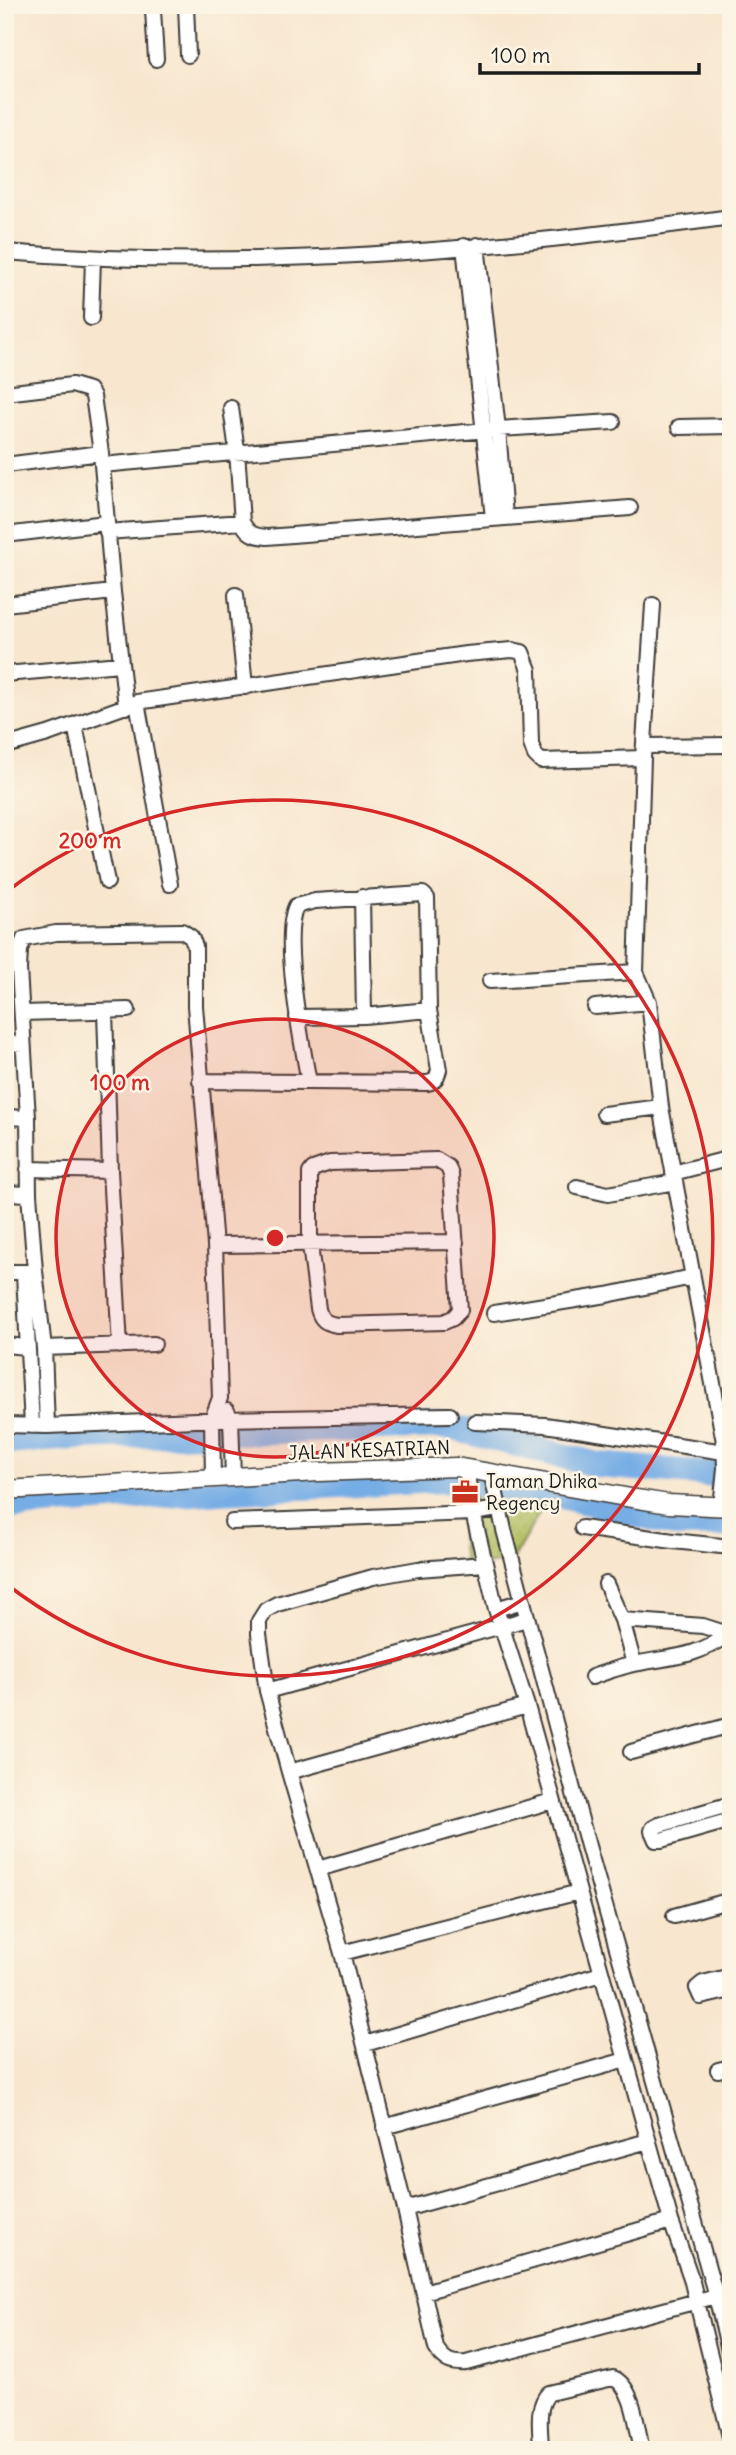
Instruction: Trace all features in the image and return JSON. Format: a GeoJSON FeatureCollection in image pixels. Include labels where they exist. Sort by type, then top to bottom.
{"type":"FeatureCollection","features":[{"type":"Feature","properties":{"kind":"street"},"geometry":{"type":"LineString","coordinates":[[154,5],[156,59]]}},
{"type":"Feature","properties":{"kind":"street"},"geometry":{"type":"LineString","coordinates":[[186,5],[188,55]]}},
{"type":"Feature","properties":{"kind":"street"},"geometry":{"type":"LineString","coordinates":[[5,253],[166,261],[275,260],[471,246],[731,217]]}},
{"type":"Feature","properties":{"kind":"street"},"geometry":{"type":"LineString","coordinates":[[471,246],[499,518]]}},
{"type":"Feature","properties":{"kind":"street"},"geometry":{"type":"LineString","coordinates":[[91,318],[93,259]]}},
{"type":"Feature","properties":{"kind":"street"},"geometry":{"type":"LineString","coordinates":[[5,393],[72,385],[89,390],[95,403],[120,664],[170,884]]}},
{"type":"Feature","properties":{"kind":"street"},"geometry":{"type":"LineString","coordinates":[[230,408],[237,452],[242,522],[250,534],[267,537],[630,508]]}},
{"type":"Feature","properties":{"kind":"street"},"geometry":{"type":"LineString","coordinates":[[5,465],[237,452],[613,422]]}},
{"type":"Feature","properties":{"kind":"street"},"geometry":{"type":"LineString","coordinates":[[678,427],[731,426]]}},
{"type":"Feature","properties":{"kind":"street"},"geometry":{"type":"LineString","coordinates":[[5,535],[242,522]]}},
{"type":"Feature","properties":{"kind":"street"},"geometry":{"type":"LineString","coordinates":[[5,604],[113,592]]}},
{"type":"Feature","properties":{"kind":"street"},"geometry":{"type":"LineString","coordinates":[[236,595],[245,687]]}},
{"type":"Feature","properties":{"kind":"street"},"geometry":{"type":"LineString","coordinates":[[653,605],[636,972],[649,1002],[661,1107],[727,1458],[725,1504]]}},
{"type":"Feature","properties":{"kind":"street"},"geometry":{"type":"LineString","coordinates":[[5,746],[75,726],[131,705],[466,654],[512,650],[522,652],[529,670],[531,744],[534,755],[541,761],[731,745]]}},
{"type":"Feature","properties":{"kind":"street"},"geometry":{"type":"LineString","coordinates":[[5,674],[120,664]]}},
{"type":"Feature","properties":{"kind":"street"},"geometry":{"type":"LineString","coordinates":[[75,726],[107,882]]}},
{"type":"Feature","properties":{"kind":"street"},"geometry":{"type":"LineString","coordinates":[[200,1081],[309,1082],[433,1082],[439,1070],[429,1010],[427,898],[424,894],[315,901],[296,906],[292,915],[291,932],[297,1017],[309,1082]]}},
{"type":"Feature","properties":{"kind":"street"},"geometry":{"type":"LineString","coordinates":[[362,897],[364,1016]]}},
{"type":"Feature","properties":{"kind":"street"},"geometry":{"type":"LineString","coordinates":[[39,1426],[26,1347],[29,1273],[28,1118],[22,1013],[12,969],[24,939],[39,935],[182,931],[191,937],[195,946],[195,1006],[200,1081],[215,1245],[220,1398],[212,1425],[213,1473]]}},
{"type":"Feature","properties":{"kind":"street"},"geometry":{"type":"LineString","coordinates":[[490,981],[636,972]]}},
{"type":"Feature","properties":{"kind":"street"},"geometry":{"type":"LineString","coordinates":[[596,1007],[649,1002]]}},
{"type":"Feature","properties":{"kind":"street"},"geometry":{"type":"LineString","coordinates":[[105,1010],[110,1171],[120,1346]]}},
{"type":"Feature","properties":{"kind":"street"},"geometry":{"type":"LineString","coordinates":[[22,1013],[128,1010]]}},
{"type":"Feature","properties":{"kind":"street"},"geometry":{"type":"LineString","coordinates":[[297,1017],[364,1016],[429,1010]]}},
{"type":"Feature","properties":{"kind":"street"},"geometry":{"type":"LineString","coordinates":[[5,1043],[23,1044]]}},
{"type":"Feature","properties":{"kind":"street"},"geometry":{"type":"LineString","coordinates":[[604,1114],[661,1107]]}},
{"type":"Feature","properties":{"kind":"street"},"geometry":{"type":"LineString","coordinates":[[5,1117],[28,1118]]}},
{"type":"Feature","properties":{"kind":"street"},"geometry":{"type":"LineString","coordinates":[[577,1187],[608,1194],[674,1177],[731,1158]]}},
{"type":"Feature","properties":{"kind":"street"},"geometry":{"type":"LineString","coordinates":[[437,1160],[448,1167],[451,1175],[460,1310],[453,1318],[444,1322],[327,1323],[321,1318],[310,1245],[310,1173],[313,1169],[330,1163],[437,1160]]}},
{"type":"Feature","properties":{"kind":"street"},"geometry":{"type":"LineString","coordinates":[[28,1169],[110,1171]]}},
{"type":"Feature","properties":{"kind":"street"},"geometry":{"type":"LineString","coordinates":[[5,1192],[29,1194]]}},
{"type":"Feature","properties":{"kind":"street"},"geometry":{"type":"LineString","coordinates":[[215,1245],[456,1242]]}},
{"type":"Feature","properties":{"kind":"street"},"geometry":{"type":"LineString","coordinates":[[5,1272],[29,1273]]}},
{"type":"Feature","properties":{"kind":"street"},"geometry":{"type":"LineString","coordinates":[[29,1273],[44,1348],[39,1426]]}},
{"type":"Feature","properties":{"kind":"street"},"geometry":{"type":"LineString","coordinates":[[494,1313],[692,1277]]}},
{"type":"Feature","properties":{"kind":"street"},"geometry":{"type":"LineString","coordinates":[[5,1345],[26,1347]]}},
{"type":"Feature","properties":{"kind":"street"},"geometry":{"type":"LineString","coordinates":[[44,1348],[154,1345]]}},
{"type":"Feature","properties":{"kind":"street"},"geometry":{"type":"LineString","coordinates":[[220,1398],[231,1425],[232,1471]]}},
{"type":"Feature","properties":{"kind":"street"},"geometry":{"type":"LineString","coordinates":[[5,1425],[231,1425],[450,1415]]}},
{"type":"Feature","properties":{"kind":"street"},"geometry":{"type":"LineString","coordinates":[[475,1422],[545,1425],[594,1432],[727,1458]]}},
{"type":"Feature","properties":{"kind":"street","name":"JALAN KESATRIAN"},"geometry":{"type":"LineString","coordinates":[[5,1490],[232,1471],[375,1469],[492,1475],[669,1504],[725,1504]]}},
{"type":"Feature","properties":{"kind":"street"},"geometry":{"type":"LineString","coordinates":[[466,1473],[496,1609],[527,1706],[671,2221],[698,2301],[731,2441]]}},
{"type":"Feature","properties":{"kind":"street"},"geometry":{"type":"LineString","coordinates":[[492,1475],[527,1619],[587,1840],[716,2297],[731,2360],[713,2365]]}},
{"type":"Feature","properties":{"kind":"street"},"geometry":{"type":"LineString","coordinates":[[232,1522],[473,1514],[497,1502]]}},
{"type":"Feature","properties":{"kind":"street"},"geometry":{"type":"LineString","coordinates":[[582,1528],[731,1547]]}},
{"type":"Feature","properties":{"kind":"street"},"geometry":{"type":"LineString","coordinates":[[485,1564],[418,1569],[373,1577],[277,1604],[266,1610],[259,1621],[267,1691],[342,1953],[436,2348],[442,2358],[453,2364],[466,2363],[716,2297]]}},
{"type":"Feature","properties":{"kind":"street"},"geometry":{"type":"LineString","coordinates":[[606,1584],[622,1620],[634,1664]]}},
{"type":"Feature","properties":{"kind":"street"},"geometry":{"type":"LineString","coordinates":[[496,1609],[523,1601]]}},
{"type":"Feature","properties":{"kind":"street"},"geometry":{"type":"LineString","coordinates":[[267,1691],[527,1619]]}},
{"type":"Feature","properties":{"kind":"street"},"geometry":{"type":"LineString","coordinates":[[622,1620],[704,1626],[729,1635]]}},
{"type":"Feature","properties":{"kind":"street"},"geometry":{"type":"LineString","coordinates":[[592,1676],[707,1649],[729,1635]]}},
{"type":"Feature","properties":{"kind":"street"},"geometry":{"type":"LineString","coordinates":[[289,1772],[527,1706]]}},
{"type":"Feature","properties":{"kind":"street"},"geometry":{"type":"LineString","coordinates":[[631,1752],[731,1725]]}},
{"type":"Feature","properties":{"kind":"street"},"geometry":{"type":"LineString","coordinates":[[318,1869],[552,1801]]}},
{"type":"Feature","properties":{"kind":"street"},"geometry":{"type":"LineString","coordinates":[[731,1804],[659,1825],[652,1831],[656,1840],[660,1840],[731,1820]]}},
{"type":"Feature","properties":{"kind":"street"},"geometry":{"type":"LineString","coordinates":[[567,1847],[587,1840]]}},
{"type":"Feature","properties":{"kind":"street"},"geometry":{"type":"LineString","coordinates":[[342,1953],[579,1892]]}},
{"type":"Feature","properties":{"kind":"street"},"geometry":{"type":"LineString","coordinates":[[674,1916],[731,1900]]}},
{"type":"Feature","properties":{"kind":"street"},"geometry":{"type":"LineString","coordinates":[[365,2044],[601,1973]]}},
{"type":"Feature","properties":{"kind":"street"},"geometry":{"type":"LineString","coordinates":[[731,1976],[703,1983],[696,1988],[701,1997],[731,1990]]}},
{"type":"Feature","properties":{"kind":"street"},"geometry":{"type":"LineString","coordinates":[[612,2008],[633,2001]]}},
{"type":"Feature","properties":{"kind":"street"},"geometry":{"type":"LineString","coordinates":[[618,2030],[639,2024]]}},
{"type":"Feature","properties":{"kind":"street"},"geometry":{"type":"LineString","coordinates":[[384,2127],[626,2060]]}},
{"type":"Feature","properties":{"kind":"street"},"geometry":{"type":"LineString","coordinates":[[405,2209],[648,2141]]}},
{"type":"Feature","properties":{"kind":"street"},"geometry":{"type":"LineString","coordinates":[[424,2292],[671,2221]]}},
{"type":"Feature","properties":{"kind":"street"},"geometry":{"type":"LineString","coordinates":[[691,2278],[709,2273]]}},
{"type":"Feature","properties":{"kind":"street"},"geometry":{"type":"LineString","coordinates":[[541,2450],[540,2409],[543,2399],[549,2393],[613,2378],[621,2381],[629,2394],[642,2450]]}},
{"type":"Feature","properties":{"kind":"green space"},"geometry":{"type":"Polygon","coordinates":[[[456,1469],[555,1486],[512,1560],[464,1567],[456,1469]]]}},
{"type":"Feature","properties":{"kind":"waterway"},"geometry":{"type":"LineString","coordinates":[[5,1442],[74,1437],[446,1426],[598,1465],[731,1476]]}},
{"type":"Feature","properties":{"kind":"waterway"},"geometry":{"type":"LineString","coordinates":[[5,1507],[219,1491],[442,1480],[546,1492],[677,1525],[731,1524]]}},
{"type":"Feature","properties":{"kind":"place","name":"Taman Dhika Regency"},"geometry":{"type":"Point","coordinates":[465,1492]}}]}
